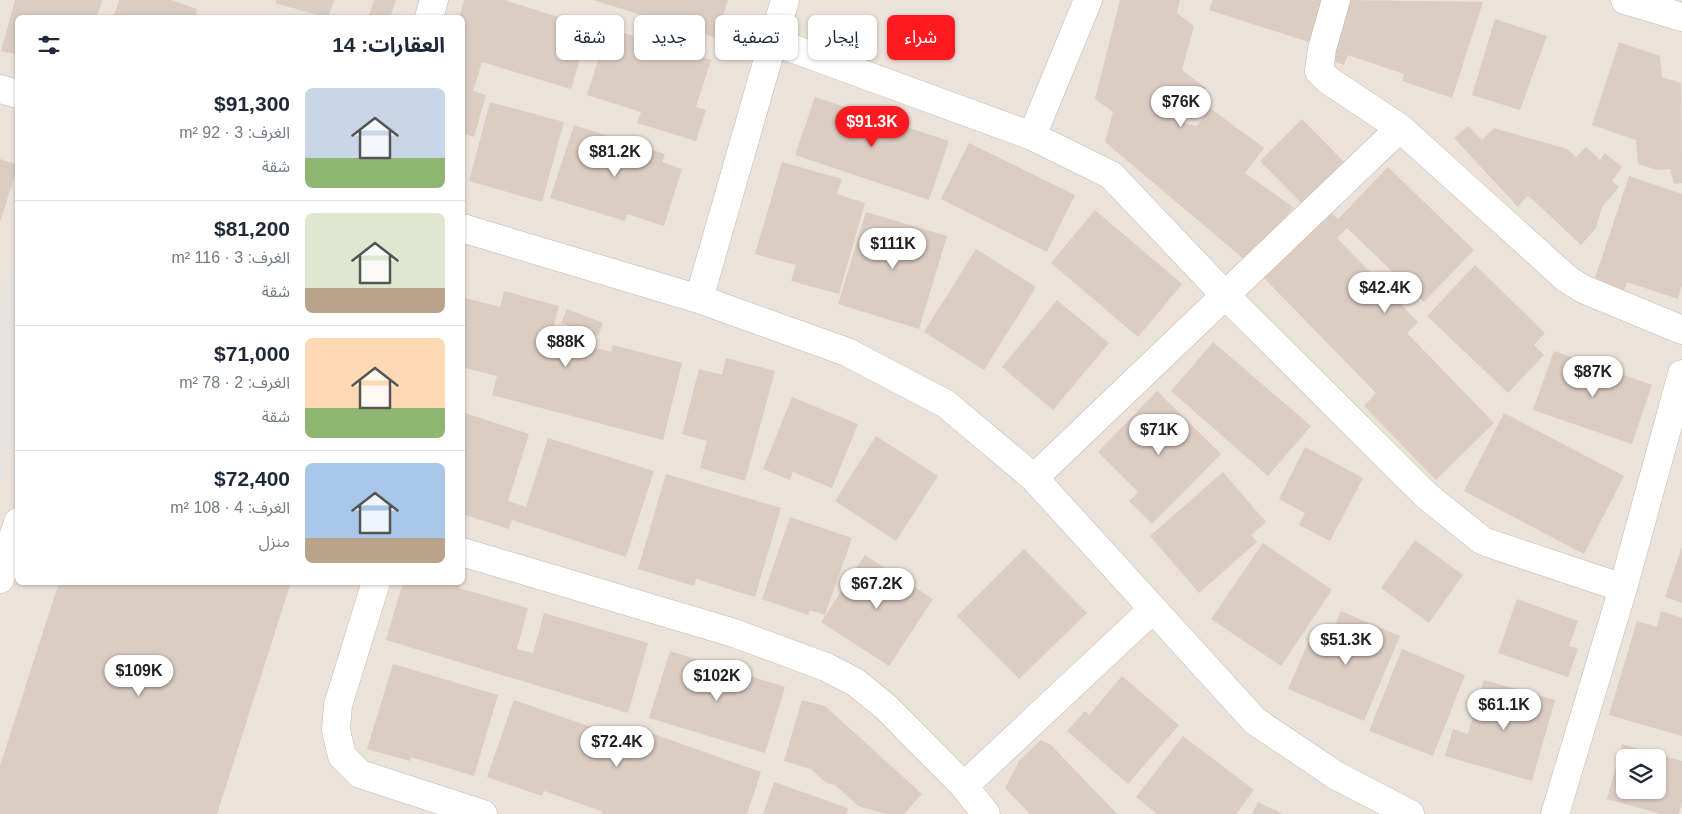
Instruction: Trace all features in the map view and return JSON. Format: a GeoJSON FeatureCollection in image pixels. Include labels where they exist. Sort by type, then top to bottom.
{"type":"FeatureCollection","features":[{"type":"Feature","properties":{"kind":"street"},"geometry":{"type":"LineString","coordinates":[[430,15],[434,0]]}},
{"type":"Feature","properties":{"kind":"street"},"geometry":{"type":"LineString","coordinates":[[780,15],[785,0]]}},
{"type":"Feature","properties":{"kind":"street"},"geometry":{"type":"LineString","coordinates":[[1032,136],[1088,0]]}},
{"type":"Feature","properties":{"kind":"street"},"geometry":{"type":"LineString","coordinates":[[1336,0],[1322,49],[1319,71],[1328,80],[1400,128],[1567,280],[1682,330]]}},
{"type":"Feature","properties":{"kind":"street"},"geometry":{"type":"LineString","coordinates":[[1624,0],[1682,17]]}},
{"type":"Feature","properties":{"kind":"street"},"geometry":{"type":"LineString","coordinates":[[798,50],[1032,136],[1111,175],[1226,296],[1428,497],[1483,541],[1624,588]]}},
{"type":"Feature","properties":{"kind":"street"},"geometry":{"type":"LineString","coordinates":[[698,299],[767,60]]}},
{"type":"Feature","properties":{"kind":"street"},"geometry":{"type":"LineString","coordinates":[[0,89],[15,93]]}},
{"type":"Feature","properties":{"kind":"street"},"geometry":{"type":"LineString","coordinates":[[1034,478],[1400,128]]}},
{"type":"Feature","properties":{"kind":"street"},"geometry":{"type":"LineString","coordinates":[[465,229],[698,299],[848,352],[937,400],[1034,478],[1255,722],[1337,776],[1410,814]]}},
{"type":"Feature","properties":{"kind":"street"},"geometry":{"type":"LineString","coordinates":[[1555,814],[1624,588],[1682,374]]}},
{"type":"Feature","properties":{"kind":"street"},"geometry":{"type":"LineString","coordinates":[[0,579],[15,532]]}},
{"type":"Feature","properties":{"kind":"street"},"geometry":{"type":"LineString","coordinates":[[465,553],[734,633],[826,667],[855,682],[887,708],[964,786],[986,814]]}},
{"type":"Feature","properties":{"kind":"street"},"geometry":{"type":"LineString","coordinates":[[375,585],[338,705],[336,730],[342,756],[360,774],[483,814]]}},
{"type":"Feature","properties":{"kind":"street"},"geometry":{"type":"LineString","coordinates":[[964,786],[1153,609]]}},
{"type":"Feature","properties":{"kind":"shaded area"},"geometry":{"type":"Polygon","coordinates":[[[0,0],[1682,0],[1682,814],[0,814],[0,0]]]}},
{"type":"Feature","properties":{"kind":"shaded area"},"geometry":{"type":"Polygon","coordinates":[[[15,259],[15,437],[0,485],[0,305],[15,259]]]}},
{"type":"Feature","properties":{"kind":"building"},"geometry":{"type":"Polygon","coordinates":[[[15,0],[102,0],[98,15],[15,15],[15,54],[1,51],[15,0]]]}},
{"type":"Feature","properties":{"kind":"building"},"geometry":{"type":"Polygon","coordinates":[[[119,0],[171,0],[197,9],[196,15],[114,15],[119,0]]]}},
{"type":"Feature","properties":{"kind":"building"},"geometry":{"type":"Polygon","coordinates":[[[276,0],[334,0],[329,15],[317,15],[275,3],[276,0]]]}},
{"type":"Feature","properties":{"kind":"building"},"geometry":{"type":"Polygon","coordinates":[[[374,0],[396,0],[391,15],[369,15],[374,0]]]}},
{"type":"Feature","properties":{"kind":"building"},"geometry":{"type":"Polygon","coordinates":[[[464,0],[504,0],[556,16],[556,60],[580,60],[571,89],[482,62],[473,91],[486,95],[474,137],[465,134],[465,15],[460,15],[464,0]]]}},
{"type":"Feature","properties":{"kind":"building"},"geometry":{"type":"Polygon","coordinates":[[[593,0],[728,0],[723,15],[715,15],[715,38],[705,35],[705,15],[642,15],[593,0]]]}},
{"type":"Feature","properties":{"kind":"building"},"geometry":{"type":"Polygon","coordinates":[[[1120,0],[1180,0],[1177,13],[1194,26],[1182,70],[1206,88],[1184,123],[1197,126],[1210,108],[1264,148],[1245,173],[1294,208],[1245,260],[1105,142],[1113,112],[1095,99],[1120,0]]]}},
{"type":"Feature","properties":{"kind":"building"},"geometry":{"type":"Polygon","coordinates":[[[1213,0],[1326,0],[1312,43],[1209,10],[1213,0]]]}},
{"type":"Feature","properties":{"kind":"building"},"geometry":{"type":"Polygon","coordinates":[[[1347,0],[1483,2],[1452,98],[1402,81],[1404,74],[1348,55],[1344,65],[1327,59],[1347,0]]]}},
{"type":"Feature","properties":{"kind":"building"},"geometry":{"type":"Polygon","coordinates":[[[1495,19],[1547,36],[1520,110],[1472,95],[1495,19]]]}},
{"type":"Feature","properties":{"kind":"building"},"geometry":{"type":"Polygon","coordinates":[[[624,33],[634,36],[634,60],[705,60],[705,58],[711,60],[696,107],[706,110],[696,141],[637,123],[641,112],[587,95],[598,60],[624,60],[624,33]]]}},
{"type":"Feature","properties":{"kind":"building"},"geometry":{"type":"Polygon","coordinates":[[[1619,42],[1660,56],[1662,77],[1681,83],[1682,183],[1674,184],[1670,169],[1657,170],[1638,164],[1636,140],[1592,125],[1619,42]]]}},
{"type":"Feature","properties":{"kind":"building"},"geometry":{"type":"Polygon","coordinates":[[[815,97],[949,141],[929,200],[795,155],[815,97]]]}},
{"type":"Feature","properties":{"kind":"building"},"geometry":{"type":"Polygon","coordinates":[[[490,102],[564,122],[542,202],[469,181],[490,102]]]}},
{"type":"Feature","properties":{"kind":"building"},"geometry":{"type":"Polygon","coordinates":[[[1302,119],[1351,169],[1308,210],[1260,161],[1302,119]]]}},
{"type":"Feature","properties":{"kind":"building"},"geometry":{"type":"Polygon","coordinates":[[[574,125],[665,154],[662,162],[682,169],[664,226],[627,214],[625,221],[550,198],[574,125]]]}},
{"type":"Feature","properties":{"kind":"building"},"geometry":{"type":"Polygon","coordinates":[[[1468,126],[1482,140],[1494,128],[1567,149],[1576,157],[1586,147],[1600,160],[1605,153],[1622,167],[1612,181],[1619,187],[1602,207],[1596,228],[1581,245],[1531,198],[1527,196],[1518,207],[1454,138],[1468,126]]]}},
{"type":"Feature","properties":{"kind":"building"},"geometry":{"type":"Polygon","coordinates":[[[969,143],[1075,195],[1047,252],[941,199],[969,143]]]}},
{"type":"Feature","properties":{"kind":"building"},"geometry":{"type":"Polygon","coordinates":[[[0,159],[15,164],[15,174],[0,222],[0,159]]]}},
{"type":"Feature","properties":{"kind":"building"},"geometry":{"type":"Polygon","coordinates":[[[782,162],[842,179],[837,194],[865,203],[839,294],[791,281],[796,265],[755,254],[782,162]]]}},
{"type":"Feature","properties":{"kind":"building"},"geometry":{"type":"Polygon","coordinates":[[[1388,167],[1474,250],[1424,302],[1347,228],[1337,238],[1418,322],[1407,333],[1494,423],[1436,480],[1364,406],[1376,393],[1259,273],[1326,207],[1338,219],[1388,167]]]}},
{"type":"Feature","properties":{"kind":"building"},"geometry":{"type":"Polygon","coordinates":[[[1629,176],[1682,194],[1682,285],[1678,299],[1627,282],[1622,296],[1592,287],[1629,176]]]}},
{"type":"Feature","properties":{"kind":"building"},"geometry":{"type":"Polygon","coordinates":[[[1095,210],[1182,284],[1138,337],[1051,263],[1095,210]]]}},
{"type":"Feature","properties":{"kind":"building"},"geometry":{"type":"Polygon","coordinates":[[[866,212],[947,236],[919,329],[838,304],[866,212]]]}},
{"type":"Feature","properties":{"kind":"building"},"geometry":{"type":"Polygon","coordinates":[[[976,249],[1036,287],[984,370],[924,332],[976,249]]]}},
{"type":"Feature","properties":{"kind":"building"},"geometry":{"type":"Polygon","coordinates":[[[1475,265],[1545,333],[1534,345],[1544,355],[1508,393],[1427,316],[1475,265]]]}},
{"type":"Feature","properties":{"kind":"building"},"geometry":{"type":"Polygon","coordinates":[[[504,291],[559,306],[551,336],[611,352],[613,345],[682,363],[663,440],[492,395],[497,376],[465,368],[465,298],[500,307],[504,291]]]}},
{"type":"Feature","properties":{"kind":"building"},"geometry":{"type":"Polygon","coordinates":[[[1057,300],[1109,343],[1053,410],[1002,367],[1057,300]]]}},
{"type":"Feature","properties":{"kind":"building"},"geometry":{"type":"Polygon","coordinates":[[[567,309],[603,323],[598,336],[561,323],[567,309]]]}},
{"type":"Feature","properties":{"kind":"building"},"geometry":{"type":"Polygon","coordinates":[[[1213,342],[1311,426],[1268,476],[1171,391],[1213,342]]]}},
{"type":"Feature","properties":{"kind":"building"},"geometry":{"type":"Polygon","coordinates":[[[1554,351],[1652,385],[1632,444],[1533,410],[1554,351]]]}},
{"type":"Feature","properties":{"kind":"building"},"geometry":{"type":"Polygon","coordinates":[[[726,358],[775,371],[745,481],[700,468],[707,441],[682,434],[699,369],[722,375],[726,358]]]}},
{"type":"Feature","properties":{"kind":"building"},"geometry":{"type":"Polygon","coordinates":[[[1157,391],[1221,454],[1152,524],[1129,501],[1138,492],[1098,452],[1157,391]]]}},
{"type":"Feature","properties":{"kind":"building"},"geometry":{"type":"Polygon","coordinates":[[[792,397],[858,424],[832,488],[793,472],[790,480],[763,469],[792,397]]]}},
{"type":"Feature","properties":{"kind":"building"},"geometry":{"type":"Polygon","coordinates":[[[465,413],[529,434],[508,501],[526,507],[548,438],[654,471],[626,557],[512,520],[509,529],[465,515],[465,413]]]}},
{"type":"Feature","properties":{"kind":"building"},"geometry":{"type":"Polygon","coordinates":[[[1504,413],[1624,476],[1584,554],[1464,491],[1504,413]]]}},
{"type":"Feature","properties":{"kind":"building"},"geometry":{"type":"Polygon","coordinates":[[[876,436],[938,476],[896,541],[835,501],[876,436]]]}},
{"type":"Feature","properties":{"kind":"building"},"geometry":{"type":"Polygon","coordinates":[[[1305,447],[1363,478],[1330,541],[1299,525],[1305,513],[1279,499],[1305,447]]]}},
{"type":"Feature","properties":{"kind":"building"},"geometry":{"type":"Polygon","coordinates":[[[1223,472],[1266,522],[1251,535],[1257,542],[1199,593],[1150,536],[1223,472]]]}},
{"type":"Feature","properties":{"kind":"building"},"geometry":{"type":"Polygon","coordinates":[[[666,474],[781,508],[755,597],[696,579],[694,586],[638,569],[666,474]]]}},
{"type":"Feature","properties":{"kind":"building"},"geometry":{"type":"Polygon","coordinates":[[[790,517],[852,538],[825,615],[810,610],[808,615],[762,599],[790,517]]]}},
{"type":"Feature","properties":{"kind":"building"},"geometry":{"type":"Polygon","coordinates":[[[1415,540],[1463,575],[1429,623],[1381,588],[1415,540]]]}},
{"type":"Feature","properties":{"kind":"building"},"geometry":{"type":"Polygon","coordinates":[[[1263,543],[1332,590],[1281,666],[1211,619],[1263,543]]]}},
{"type":"Feature","properties":{"kind":"building"},"geometry":{"type":"Polygon","coordinates":[[[1682,547],[1682,603],[1665,597],[1682,547]]]}},
{"type":"Feature","properties":{"kind":"building"},"geometry":{"type":"Polygon","coordinates":[[[1024,549],[1087,613],[1019,679],[957,616],[1024,549]]]}},
{"type":"Feature","properties":{"kind":"building"},"geometry":{"type":"Polygon","coordinates":[[[865,555],[933,599],[889,666],[821,622],[865,555]]]}},
{"type":"Feature","properties":{"kind":"building"},"geometry":{"type":"Polygon","coordinates":[[[58,585],[290,585],[217,814],[0,814],[0,766],[58,585]]]}},
{"type":"Feature","properties":{"kind":"building"},"geometry":{"type":"Polygon","coordinates":[[[402,585],[460,585],[459,588],[528,608],[517,649],[533,653],[544,613],[648,643],[628,713],[386,640],[402,585]]]}},
{"type":"Feature","properties":{"kind":"building"},"geometry":{"type":"Polygon","coordinates":[[[1517,599],[1578,621],[1569,646],[1578,649],[1568,677],[1498,653],[1517,599]]]}},
{"type":"Feature","properties":{"kind":"building"},"geometry":{"type":"Polygon","coordinates":[[[1341,611],[1400,636],[1364,721],[1288,689],[1311,636],[1327,643],[1341,611]]]}},
{"type":"Feature","properties":{"kind":"building"},"geometry":{"type":"Polygon","coordinates":[[[1661,611],[1682,618],[1682,736],[1609,715],[1637,621],[1657,627],[1661,611]]]}},
{"type":"Feature","properties":{"kind":"building"},"geometry":{"type":"Polygon","coordinates":[[[1402,649],[1465,675],[1433,756],[1369,731],[1402,649]]]}},
{"type":"Feature","properties":{"kind":"building"},"geometry":{"type":"Polygon","coordinates":[[[670,651],[785,687],[765,753],[649,718],[670,651]]]}},
{"type":"Feature","properties":{"kind":"building"},"geometry":{"type":"Polygon","coordinates":[[[393,664],[498,695],[474,776],[411,757],[410,761],[367,749],[393,664]]]}},
{"type":"Feature","properties":{"kind":"building"},"geometry":{"type":"Polygon","coordinates":[[[1122,676],[1179,725],[1128,784],[1067,731],[1085,711],[1089,715],[1122,676]]]}},
{"type":"Feature","properties":{"kind":"building"},"geometry":{"type":"Polygon","coordinates":[[[1484,680],[1555,700],[1532,781],[1445,756],[1453,729],[1468,734],[1484,680]]]}},
{"type":"Feature","properties":{"kind":"building"},"geometry":{"type":"Polygon","coordinates":[[[514,700],[628,740],[634,727],[761,772],[747,814],[603,814],[601,811],[544,791],[542,796],[487,777],[514,700]]]}},
{"type":"Feature","properties":{"kind":"building"},"geometry":{"type":"Polygon","coordinates":[[[802,700],[825,706],[922,794],[904,814],[886,814],[858,806],[835,785],[826,783],[811,769],[784,761],[802,700]]]}},
{"type":"Feature","properties":{"kind":"building"},"geometry":{"type":"Polygon","coordinates":[[[1183,736],[1254,790],[1236,814],[1157,814],[1136,797],[1183,736]]]}},
{"type":"Feature","properties":{"kind":"building"},"geometry":{"type":"Polygon","coordinates":[[[1041,740],[1051,745],[1117,814],[1030,814],[1005,788],[1019,761],[1041,740]]]}},
{"type":"Feature","properties":{"kind":"building"},"geometry":{"type":"Polygon","coordinates":[[[1622,744],[1640,749],[1621,749],[1622,744]]]}},
{"type":"Feature","properties":{"kind":"building"},"geometry":{"type":"Polygon","coordinates":[[[1666,756],[1682,761],[1682,801],[1679,814],[1661,814],[1607,799],[1616,766],[1616,799],[1666,799],[1666,756]]]}},
{"type":"Feature","properties":{"kind":"building"},"geometry":{"type":"Polygon","coordinates":[[[774,782],[848,808],[846,814],[763,814],[774,782]]]}},
{"type":"Feature","properties":{"kind":"building"},"geometry":{"type":"Polygon","coordinates":[[[1258,802],[1283,814],[1252,814],[1258,802]]]}}]}
